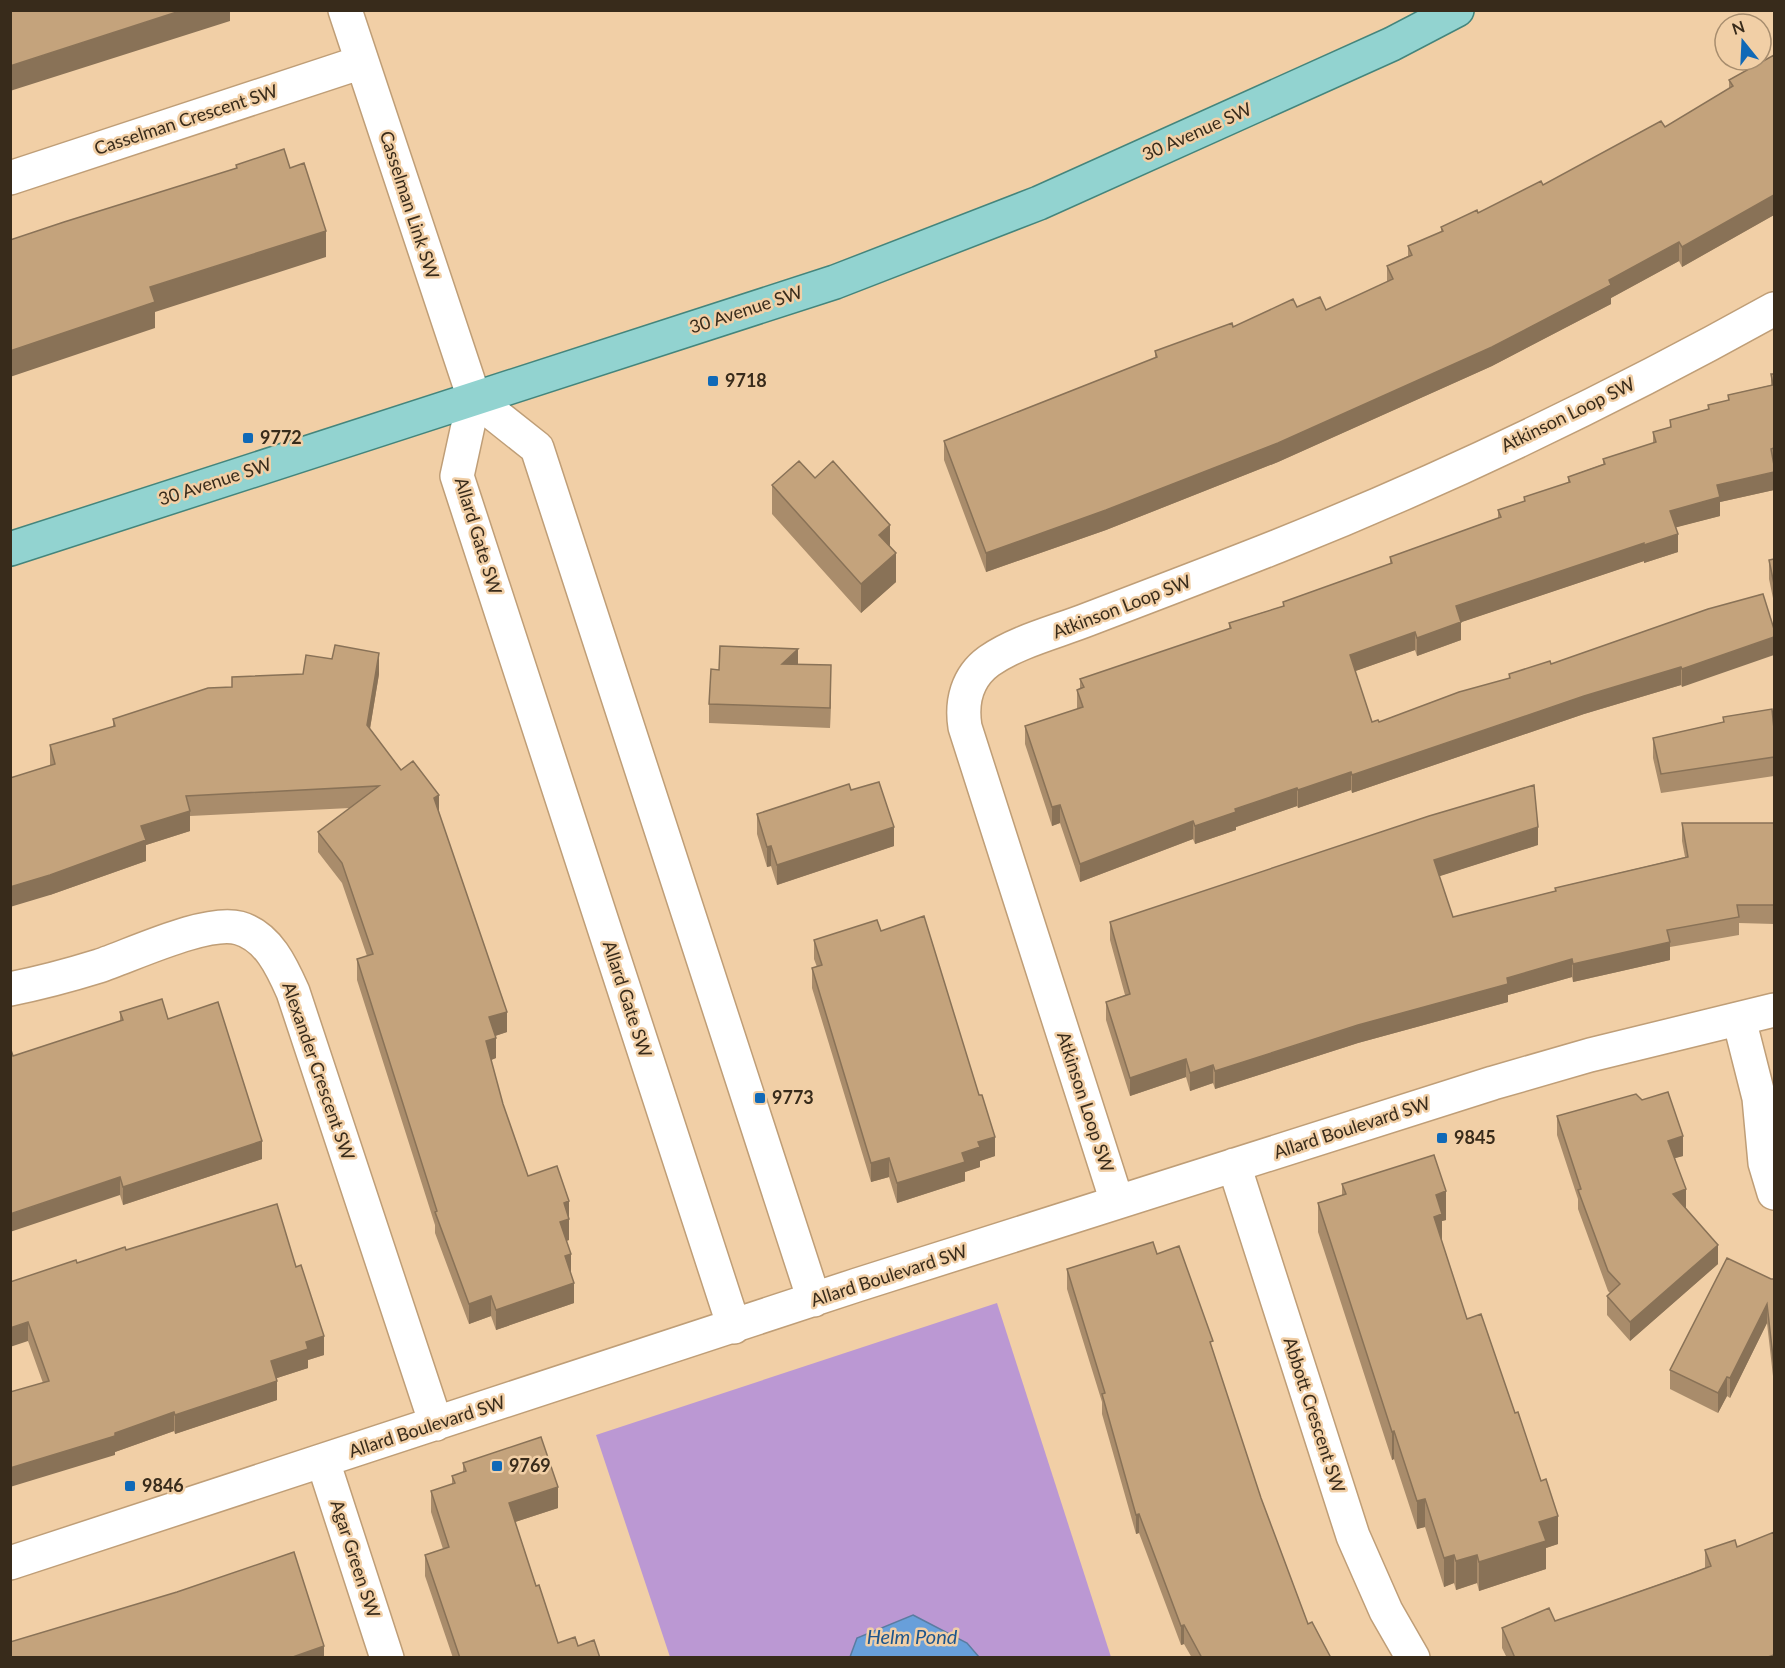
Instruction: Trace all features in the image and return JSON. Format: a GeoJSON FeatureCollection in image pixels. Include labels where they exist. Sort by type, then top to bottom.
{"type":"FeatureCollection","features":[{"type":"Feature","properties":{"kind":"main road","name":"30 Avenue SW"},"geometry":{"type":"LineString","coordinates":[[10,549],[835,282],[1039,203],[1392,44],[1457,10]]}},
{"type":"Feature","properties":{"kind":"street","name":"Casselman Link SW"},"geometry":{"type":"LineString","coordinates":[[345,10],[474,398]]}},
{"type":"Feature","properties":{"kind":"street","name":"Casselman Crescent SW"},"geometry":{"type":"LineString","coordinates":[[10,178],[362,62]]}},
{"type":"Feature","properties":{"kind":"street","name":"Atkinson Loop SW"},"geometry":{"type":"LineString","coordinates":[[1117,1202],[965,727],[962,709],[971,681],[988,662],[1013,649],[1224,568],[1415,489],[1640,381],[1774,309]]}},
{"type":"Feature","properties":{"kind":"street"},"geometry":{"type":"LineString","coordinates":[[474,398],[537,448],[814,1300]]}},
{"type":"Feature","properties":{"kind":"street","name":"Allard Gate SW"},"geometry":{"type":"LineString","coordinates":[[474,398],[457,476],[734,1327]]}},
{"type":"Feature","properties":{"kind":"street","name":"Alexander Crescent SW"},"geometry":{"type":"LineString","coordinates":[[10,989],[98,966],[194,932],[216,927],[238,927],[258,937],[283,969],[294,992],[436,1424]]}},
{"type":"Feature","properties":{"kind":"street","name":"Allard Boulevard SW"},"geometry":{"type":"LineString","coordinates":[[10,1563],[814,1300],[1493,1083],[1774,1010]]}},
{"type":"Feature","properties":{"kind":"street"},"geometry":{"type":"LineString","coordinates":[[1739,1018],[1759,1098],[1765,1163],[1774,1193]]}},
{"type":"Feature","properties":{"kind":"street","name":"Abbott Crescent SW"},"geometry":{"type":"LineString","coordinates":[[1234,1165],[1353,1536],[1386,1611],[1413,1658]]}},
{"type":"Feature","properties":{"kind":"street","name":"Agar Green SW"},"geometry":{"type":"LineString","coordinates":[[323,1461],[387,1658]]}},
{"type":"Feature","properties":{"kind":"shaded area"},"geometry":{"type":"Polygon","coordinates":[[[997,1303],[1111,1657],[670,1657],[596,1435],[997,1303]]]}},
{"type":"Feature","properties":{"kind":"water","name":"Helm Pond"},"geometry":{"type":"Polygon","coordinates":[[[913,1615],[967,1643],[979,1657],[850,1657],[857,1638],[913,1615]]]}},
{"type":"Feature","properties":{"kind":"building"},"geometry":{"type":"Polygon","coordinates":[[[10,10],[183,10],[10,66],[10,10]]]}},
{"type":"Feature","properties":{"kind":"building"},"geometry":{"type":"Polygon","coordinates":[[[1773,56],[1774,195],[1682,247],[1679,242],[1609,280],[1611,285],[1492,347],[1278,443],[1106,510],[986,553],[944,441],[1157,357],[1155,351],[1232,323],[1233,327],[1293,299],[1297,307],[1320,297],[1326,310],[1393,279],[1387,266],[1412,255],[1408,246],[1443,231],[1441,227],[1477,210],[1478,213],[1541,181],[1543,185],[1661,121],[1665,127],[1733,86],[1729,80],[1743,72],[1773,72],[1773,56]]]}},
{"type":"Feature","properties":{"kind":"building"},"geometry":{"type":"Polygon","coordinates":[[[284,149],[290,168],[304,163],[326,231],[150,287],[155,302],[10,351],[10,240],[237,168],[236,165],[284,149]]]}},
{"type":"Feature","properties":{"kind":"building"},"geometry":{"type":"Polygon","coordinates":[[[1771,374],[1774,374],[1774,448],[1771,449],[1774,472],[1717,485],[1720,497],[1670,511],[1678,534],[1644,545],[1644,543],[1456,606],[1461,622],[1417,638],[1415,632],[1350,655],[1372,722],[1378,720],[1379,722],[1459,692],[1510,678],[1509,674],[1550,661],[1551,664],[1708,609],[1763,594],[1774,629],[1774,637],[1682,669],[1681,667],[1584,696],[1352,775],[1351,772],[1298,790],[1297,788],[1235,809],[1236,812],[1195,826],[1193,821],[1080,864],[1060,805],[1052,807],[1025,726],[1083,707],[1077,690],[1084,687],[1080,679],[1231,628],[1229,623],[1284,606],[1283,602],[1392,563],[1390,557],[1501,517],[1498,510],[1525,501],[1524,497],[1570,482],[1568,477],[1605,464],[1603,459],[1656,442],[1653,432],[1671,427],[1670,420],[1709,409],[1708,405],[1729,400],[1728,395],[1773,385],[1771,374]]]}},
{"type":"Feature","properties":{"kind":"building"},"geometry":{"type":"Polygon","coordinates":[[[799,461],[815,478],[833,461],[890,525],[879,535],[896,553],[861,584],[772,485],[799,461]]]}},
{"type":"Feature","properties":{"kind":"building"},"geometry":{"type":"Polygon","coordinates":[[[1774,559],[1774,584],[1769,560],[1774,559]]]}},
{"type":"Feature","properties":{"kind":"building"},"geometry":{"type":"Polygon","coordinates":[[[335,645],[379,653],[367,725],[401,770],[413,761],[439,795],[434,798],[507,1012],[489,1017],[496,1038],[486,1041],[503,1104],[528,1176],[557,1166],[569,1201],[564,1203],[569,1219],[560,1222],[571,1254],[565,1256],[574,1283],[496,1310],[491,1296],[469,1304],[435,1212],[437,1211],[357,959],[373,954],[342,863],[318,832],[379,786],[186,796],[190,811],[141,826],[146,840],[10,887],[10,778],[55,764],[50,745],[115,726],[113,719],[208,688],[232,687],[232,677],[303,674],[306,655],[332,659],[335,645]]]}},
{"type":"Feature","properties":{"kind":"building"},"geometry":{"type":"Polygon","coordinates":[[[720,646],[798,649],[782,664],[831,665],[830,708],[709,704],[711,669],[719,670],[720,646]]]}},
{"type":"Feature","properties":{"kind":"building"},"geometry":{"type":"Polygon","coordinates":[[[1772,709],[1774,757],[1661,774],[1653,738],[1724,722],[1723,717],[1772,709]]]}},
{"type":"Feature","properties":{"kind":"building"},"geometry":{"type":"Polygon","coordinates":[[[879,782],[894,827],[777,865],[771,846],[767,847],[757,814],[849,784],[851,790],[879,782]]]}},
{"type":"Feature","properties":{"kind":"building"},"geometry":{"type":"Polygon","coordinates":[[[1534,785],[1538,827],[1434,860],[1453,917],[1556,891],[1555,888],[1688,857],[1682,823],[1774,823],[1774,905],[1737,905],[1739,917],[1667,930],[1670,942],[1573,964],[1572,959],[1507,978],[1508,984],[1358,1025],[1215,1071],[1213,1065],[1190,1073],[1186,1059],[1130,1078],[1106,1002],[1130,994],[1110,922],[1429,816],[1534,785]]]}},
{"type":"Feature","properties":{"kind":"building"},"geometry":{"type":"Polygon","coordinates":[[[924,916],[979,1095],[982,1095],[995,1137],[978,1142],[980,1147],[962,1153],[965,1162],[897,1183],[889,1158],[871,1163],[812,968],[822,965],[814,940],[877,920],[881,931],[924,916]]]}},
{"type":"Feature","properties":{"kind":"building"},"geometry":{"type":"Polygon","coordinates":[[[162,999],[168,1019],[218,1002],[262,1141],[123,1187],[120,1177],[10,1214],[10,1047],[13,1056],[123,1020],[120,1012],[162,999]]]}},
{"type":"Feature","properties":{"kind":"building"},"geometry":{"type":"Polygon","coordinates":[[[1668,1092],[1683,1136],[1668,1141],[1686,1189],[1673,1194],[1718,1245],[1630,1322],[1607,1296],[1620,1284],[1608,1271],[1578,1190],[1581,1189],[1557,1116],[1636,1094],[1642,1100],[1668,1092]]]}},
{"type":"Feature","properties":{"kind":"building"},"geometry":{"type":"Polygon","coordinates":[[[1434,1155],[1446,1191],[1436,1195],[1442,1214],[1434,1217],[1467,1319],[1481,1314],[1515,1413],[1518,1412],[1541,1481],[1546,1479],[1558,1516],[1539,1522],[1546,1541],[1479,1562],[1477,1555],[1456,1561],[1454,1555],[1444,1558],[1425,1499],[1417,1501],[1394,1431],[1392,1432],[1318,1203],[1346,1194],[1342,1184],[1434,1155]]]}},
{"type":"Feature","properties":{"kind":"building"},"geometry":{"type":"Polygon","coordinates":[[[277,1204],[296,1267],[301,1265],[324,1336],[306,1342],[308,1349],[271,1361],[277,1381],[175,1415],[174,1412],[115,1433],[115,1436],[10,1468],[10,1392],[49,1381],[28,1322],[10,1328],[10,1282],[76,1260],[77,1263],[125,1247],[126,1250],[277,1204]]]}},
{"type":"Feature","properties":{"kind":"building"},"geometry":{"type":"Polygon","coordinates":[[[1153,1242],[1157,1254],[1179,1246],[1213,1341],[1210,1342],[1261,1498],[1308,1624],[1312,1622],[1331,1658],[1202,1658],[1184,1625],[1181,1626],[1139,1514],[1136,1515],[1102,1394],[1105,1393],[1067,1269],[1153,1242]]]}},
{"type":"Feature","properties":{"kind":"building"},"geometry":{"type":"Polygon","coordinates":[[[1727,1258],[1774,1279],[1774,1366],[1767,1304],[1730,1378],[1727,1377],[1718,1393],[1670,1370],[1727,1258]]]}},
{"type":"Feature","properties":{"kind":"building"},"geometry":{"type":"Polygon","coordinates":[[[541,1437],[558,1487],[509,1503],[536,1586],[539,1585],[558,1643],[575,1637],[578,1646],[594,1640],[600,1658],[460,1658],[425,1555],[449,1547],[431,1491],[455,1483],[452,1476],[466,1471],[463,1463],[541,1437]]]}},
{"type":"Feature","properties":{"kind":"building"},"geometry":{"type":"Polygon","coordinates":[[[1774,1532],[1774,1655],[1765,1658],[1515,1658],[1502,1628],[1549,1608],[1555,1621],[1690,1574],[1711,1566],[1705,1550],[1735,1540],[1737,1547],[1774,1532]]]}},
{"type":"Feature","properties":{"kind":"building"},"geometry":{"type":"Polygon","coordinates":[[[294,1552],[324,1646],[290,1658],[10,1658],[10,1642],[177,1592],[294,1552]]]}},
{"type":"Feature","properties":{"kind":"place","name":"9718"},"geometry":{"type":"Point","coordinates":[713,381]}},
{"type":"Feature","properties":{"kind":"place","name":"9772"},"geometry":{"type":"Point","coordinates":[248,438]}},
{"type":"Feature","properties":{"kind":"place","name":"9773"},"geometry":{"type":"Point","coordinates":[760,1098]}},
{"type":"Feature","properties":{"kind":"place","name":"9845"},"geometry":{"type":"Point","coordinates":[1442,1138]}},
{"type":"Feature","properties":{"kind":"place","name":"9769"},"geometry":{"type":"Point","coordinates":[497,1466]}},
{"type":"Feature","properties":{"kind":"place","name":"9846"},"geometry":{"type":"Point","coordinates":[130,1486]}}]}
